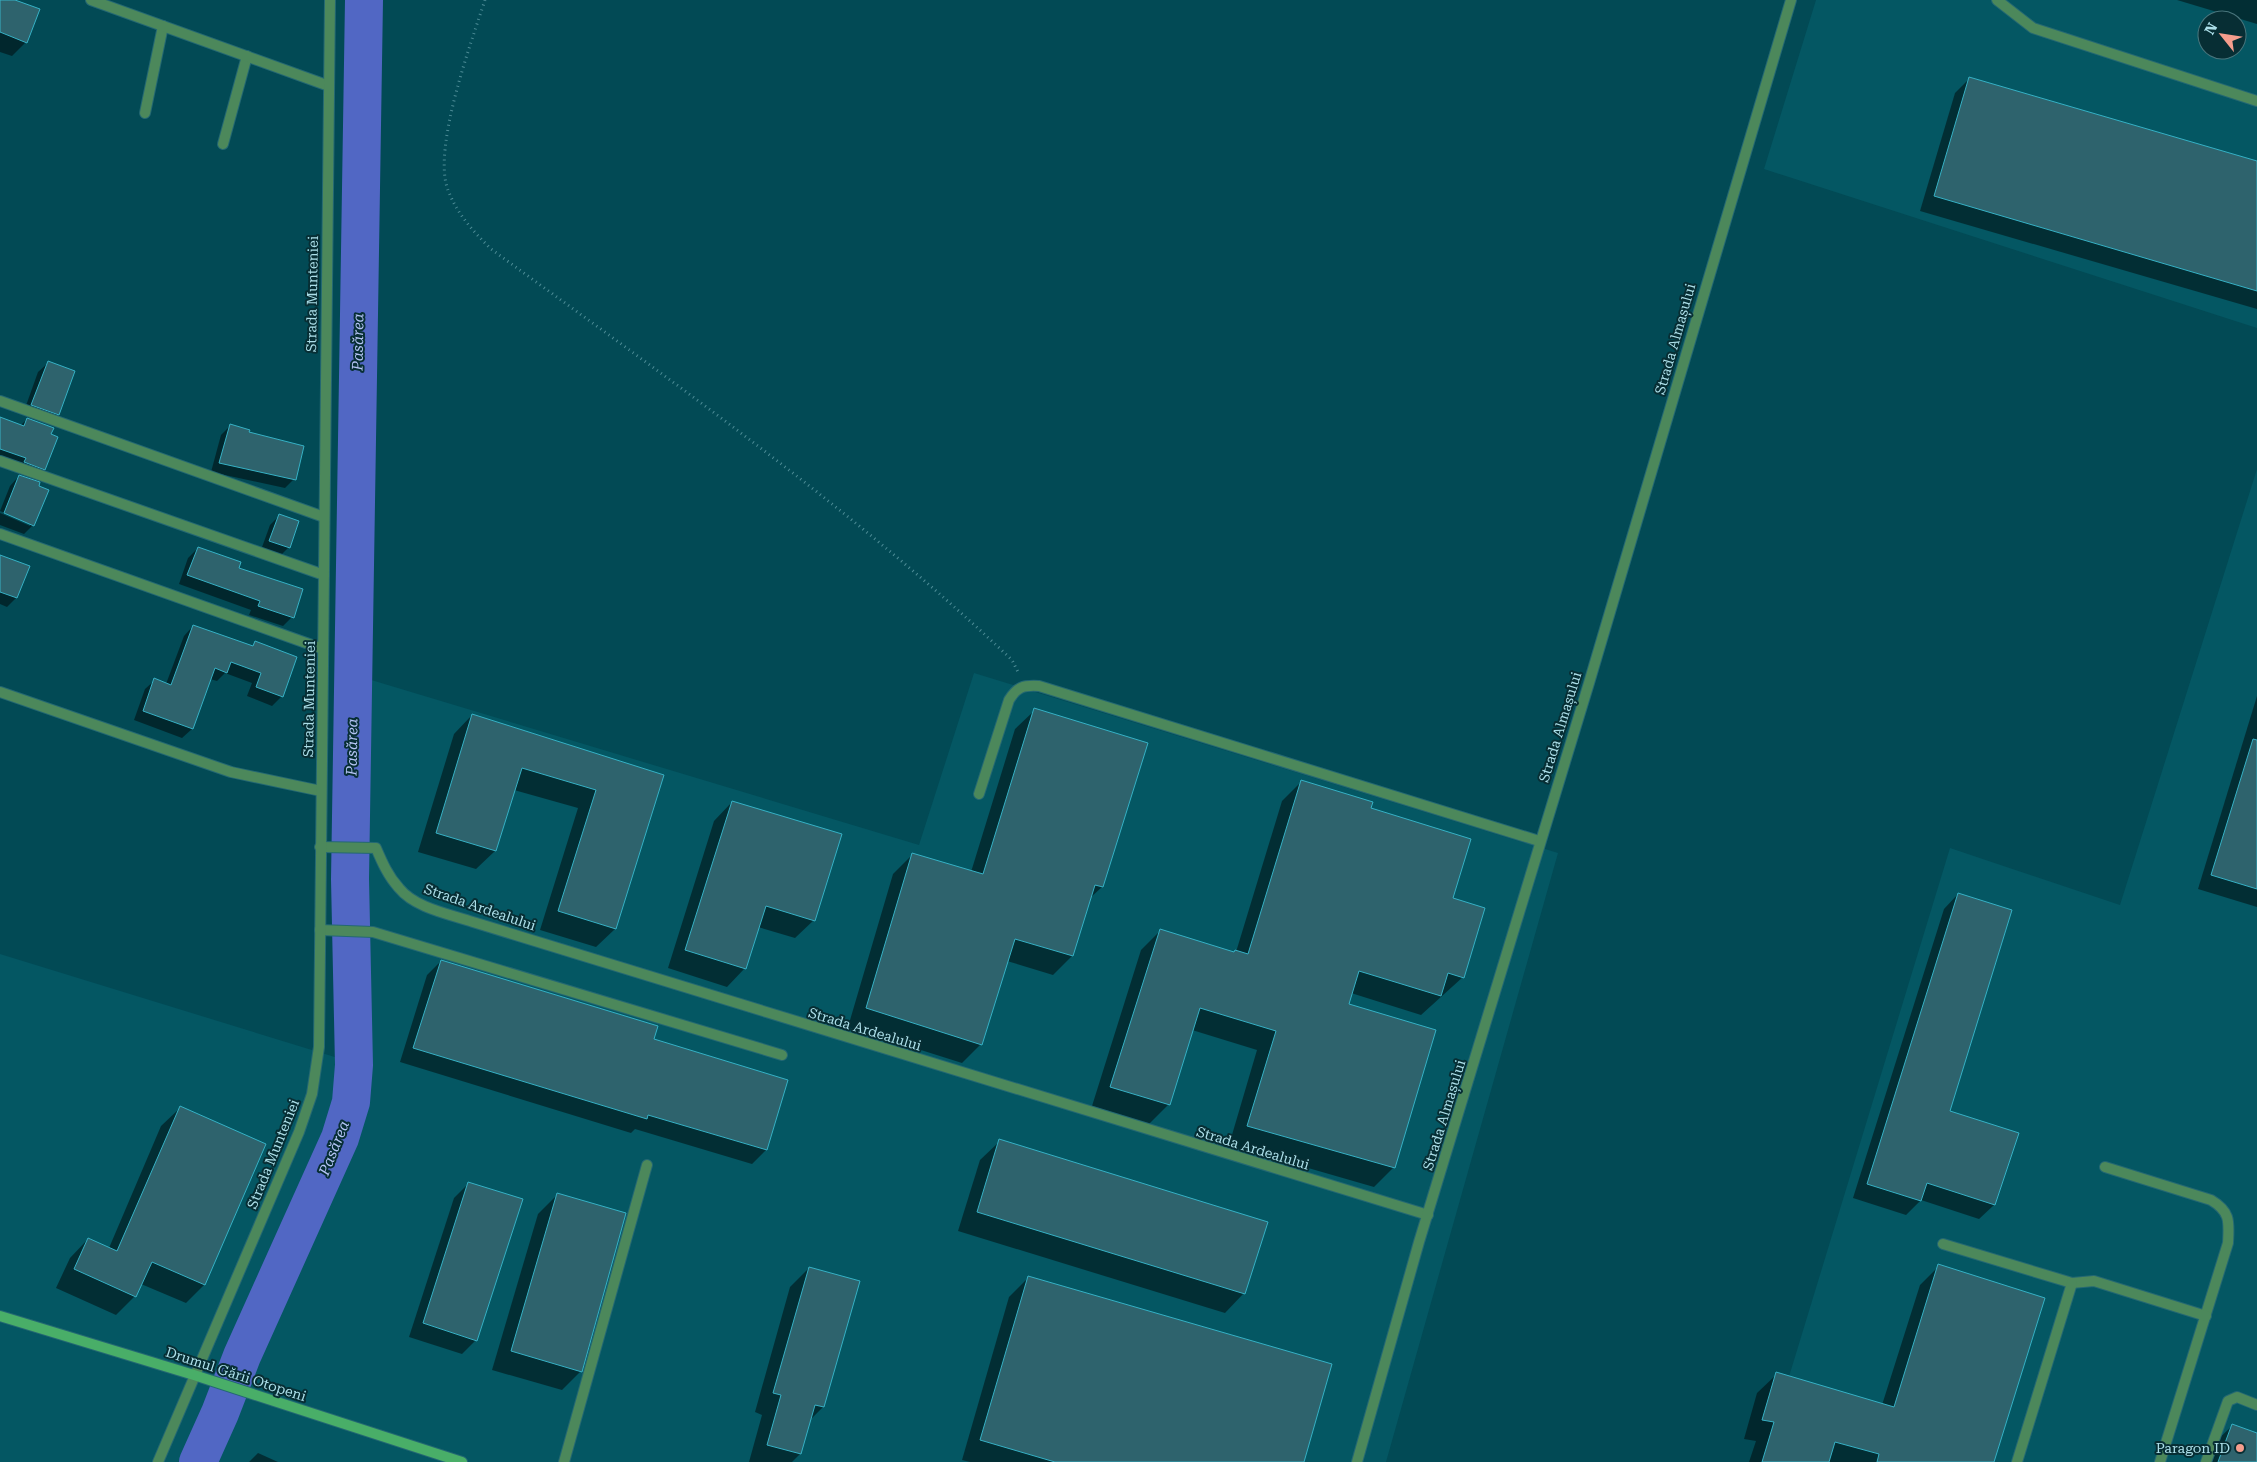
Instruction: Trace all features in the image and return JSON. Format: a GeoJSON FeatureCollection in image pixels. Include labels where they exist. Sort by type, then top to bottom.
{"type":"FeatureCollection","features":[{"type":"Feature","properties":{"kind":"main road","name":"Drumul Gării Otopeni"},"geometry":{"type":"LineString","coordinates":[[0,1316],[194,1375],[462,1462]]}},
{"type":"Feature","properties":{"kind":"street"},"geometry":{"type":"LineString","coordinates":[[91,0],[329,86]]}},
{"type":"Feature","properties":{"kind":"street","name":"Strada Munteniei"},"geometry":{"type":"LineString","coordinates":[[158,1462],[299,1132],[312,1094],[319,1047],[330,0]]}},
{"type":"Feature","properties":{"kind":"street","name":"Strada Almașului"},"geometry":{"type":"LineString","coordinates":[[1357,1462],[1539,841],[1591,673],[1791,0]]}},
{"type":"Feature","properties":{"kind":"street"},"geometry":{"type":"LineString","coordinates":[[1997,0],[2033,28],[2257,101]]}},
{"type":"Feature","properties":{"kind":"street"},"geometry":{"type":"LineString","coordinates":[[145,112],[163,26]]}},
{"type":"Feature","properties":{"kind":"street"},"geometry":{"type":"LineString","coordinates":[[223,144],[247,56]]}},
{"type":"Feature","properties":{"kind":"street"},"geometry":{"type":"LineString","coordinates":[[0,401],[324,517]]}},
{"type":"Feature","properties":{"kind":"street"},"geometry":{"type":"LineString","coordinates":[[0,461],[324,575]]}},
{"type":"Feature","properties":{"kind":"street"},"geometry":{"type":"LineString","coordinates":[[0,534],[323,649]]}},
{"type":"Feature","properties":{"kind":"street"},"geometry":{"type":"LineString","coordinates":[[979,794],[1009,700],[1016,689],[1025,685],[1038,686],[1539,841]]}},
{"type":"Feature","properties":{"kind":"street"},"geometry":{"type":"LineString","coordinates":[[0,692],[231,772],[321,791]]}},
{"type":"Feature","properties":{"kind":"street","name":"Strada Ardealului"},"geometry":{"type":"LineString","coordinates":[[320,847],[376,848],[388,873],[400,890],[420,904],[1428,1215]]}},
{"type":"Feature","properties":{"kind":"street"},"geometry":{"type":"LineString","coordinates":[[320,930],[338,929],[373,932],[782,1055]]}},
{"type":"Feature","properties":{"kind":"street"},"geometry":{"type":"LineString","coordinates":[[564,1462],[647,1165]]}},
{"type":"Feature","properties":{"kind":"street"},"geometry":{"type":"LineString","coordinates":[[2105,1167],[2211,1200],[2222,1206],[2229,1219],[2228,1243],[2160,1462]]}},
{"type":"Feature","properties":{"kind":"street"},"geometry":{"type":"LineString","coordinates":[[1943,1244],[2072,1283],[2094,1281],[2206,1316]]}},
{"type":"Feature","properties":{"kind":"street"},"geometry":{"type":"LineString","coordinates":[[2017,1462],[2072,1283]]}},
{"type":"Feature","properties":{"kind":"street"},"geometry":{"type":"LineString","coordinates":[[2206,1462],[2228,1401],[2237,1397],[2257,1405]]}},
{"type":"Feature","properties":{"kind":"path"},"geometry":{"type":"LineString","coordinates":[[485,0],[444,143],[447,189],[468,226],[490,249],[747,436],[844,512],[945,597],[1012,660],[1025,685]]}},
{"type":"Feature","properties":{"kind":"shaded area"},"geometry":{"type":"Polygon","coordinates":[[[1816,0],[2257,0],[2257,328],[1764,169],[1816,0]]]}},
{"type":"Feature","properties":{"kind":"shaded area"},"geometry":{"type":"Polygon","coordinates":[[[2257,469],[2257,1462],[1763,1462],[1950,848],[2120,905],[2257,469]]]}},
{"type":"Feature","properties":{"kind":"shaded area"},"geometry":{"type":"Polygon","coordinates":[[[338,670],[919,845],[974,673],[1558,853],[1386,1462],[0,1462],[0,954],[338,1058],[334,937],[338,670]]]}},
{"type":"Feature","properties":{"kind":"building"},"geometry":{"type":"Polygon","coordinates":[[[0,0],[15,0],[40,9],[27,43],[0,32],[0,0]]]}},
{"type":"Feature","properties":{"kind":"building"},"geometry":{"type":"Polygon","coordinates":[[[1969,77],[2257,161],[2257,291],[1934,196],[1969,77]]]}},
{"type":"Feature","properties":{"kind":"building"},"geometry":{"type":"Polygon","coordinates":[[[48,361],[75,371],[59,415],[31,405],[48,361]]]}},
{"type":"Feature","properties":{"kind":"building"},"geometry":{"type":"Polygon","coordinates":[[[0,417],[24,426],[27,418],[54,428],[51,434],[58,437],[45,470],[24,462],[26,458],[0,449],[0,417]]]}},
{"type":"Feature","properties":{"kind":"building"},"geometry":{"type":"Polygon","coordinates":[[[230,424],[250,430],[249,432],[304,446],[296,480],[219,463],[230,424]]]}},
{"type":"Feature","properties":{"kind":"building"},"geometry":{"type":"Polygon","coordinates":[[[19,475],[40,482],[39,486],[49,490],[34,526],[4,513],[19,475]]]}},
{"type":"Feature","properties":{"kind":"building"},"geometry":{"type":"Polygon","coordinates":[[[279,514],[299,521],[290,548],[269,541],[279,514]]]}},
{"type":"Feature","properties":{"kind":"building"},"geometry":{"type":"Polygon","coordinates":[[[198,547],[241,562],[239,568],[303,589],[294,618],[258,606],[260,601],[187,575],[198,547]]]}},
{"type":"Feature","properties":{"kind":"building"},"geometry":{"type":"Polygon","coordinates":[[[0,555],[30,566],[17,598],[0,592],[0,555]]]}},
{"type":"Feature","properties":{"kind":"building"},"geometry":{"type":"Polygon","coordinates":[[[193,625],[253,646],[255,641],[297,657],[283,697],[256,687],[261,673],[231,662],[227,673],[215,668],[193,729],[143,711],[154,678],[171,685],[193,625]]]}},
{"type":"Feature","properties":{"kind":"building"},"geometry":{"type":"Polygon","coordinates":[[[1034,708],[1148,743],[1103,887],[1095,885],[1073,956],[1015,939],[982,1045],[866,1008],[912,853],[983,874],[1034,708]]]}},
{"type":"Feature","properties":{"kind":"building"},"geometry":{"type":"Polygon","coordinates":[[[472,714],[664,775],[616,929],[558,911],[596,790],[522,768],[496,851],[436,833],[472,714]]]}},
{"type":"Feature","properties":{"kind":"building"},"geometry":{"type":"Polygon","coordinates":[[[2253,739],[2257,740],[2257,889],[2211,875],[2253,739]]]}},
{"type":"Feature","properties":{"kind":"building"},"geometry":{"type":"Polygon","coordinates":[[[1301,780],[1373,802],[1371,808],[1471,839],[1453,898],[1485,908],[1464,978],[1448,973],[1441,996],[1359,971],[1349,1004],[1436,1030],[1395,1168],[1247,1126],[1276,1031],[1200,1008],[1170,1105],[1110,1087],[1160,929],[1234,952],[1235,950],[1248,954],[1301,780]]]}},
{"type":"Feature","properties":{"kind":"building"},"geometry":{"type":"Polygon","coordinates":[[[732,801],[842,834],[815,921],[766,906],[746,969],[685,950],[732,801]]]}},
{"type":"Feature","properties":{"kind":"building"},"geometry":{"type":"Polygon","coordinates":[[[1958,893],[2012,910],[1950,1111],[2019,1133],[1995,1205],[1927,1183],[1921,1201],[1867,1184],[1958,893]]]}},
{"type":"Feature","properties":{"kind":"building"},"geometry":{"type":"Polygon","coordinates":[[[441,960],[658,1026],[654,1039],[788,1080],[767,1150],[648,1115],[647,1119],[413,1048],[441,960]]]}},
{"type":"Feature","properties":{"kind":"building"},"geometry":{"type":"Polygon","coordinates":[[[180,1106],[266,1144],[205,1285],[152,1262],[136,1297],[74,1269],[88,1238],[117,1251],[180,1106]]]}},
{"type":"Feature","properties":{"kind":"building"},"geometry":{"type":"Polygon","coordinates":[[[999,1139],[1268,1222],[1245,1294],[977,1212],[999,1139]]]}},
{"type":"Feature","properties":{"kind":"building"},"geometry":{"type":"Polygon","coordinates":[[[468,1182],[523,1199],[477,1341],[423,1323],[468,1182]]]}},
{"type":"Feature","properties":{"kind":"building"},"geometry":{"type":"Polygon","coordinates":[[[557,1193],[626,1213],[582,1372],[511,1351],[557,1193]]]}},
{"type":"Feature","properties":{"kind":"building"},"geometry":{"type":"Polygon","coordinates":[[[1938,1264],[2045,1298],[1994,1462],[1877,1462],[1879,1454],[1835,1442],[1829,1462],[1762,1462],[1774,1422],[1762,1420],[1776,1372],[1894,1407],[1938,1264]]]}},
{"type":"Feature","properties":{"kind":"building"},"geometry":{"type":"Polygon","coordinates":[[[809,1267],[860,1281],[824,1407],[815,1405],[801,1454],[767,1445],[781,1395],[773,1393],[809,1267]]]}},
{"type":"Feature","properties":{"kind":"building"},"geometry":{"type":"Polygon","coordinates":[[[1028,1276],[1332,1364],[1304,1462],[1055,1462],[980,1440],[1028,1276]]]}},
{"type":"Feature","properties":{"kind":"building","name":"Paragon ID"},"geometry":{"type":"Polygon","coordinates":[[[2232,1424],[2257,1433],[2257,1462],[2218,1462],[2232,1424]]]}},
{"type":"Feature","properties":{"kind":"waterway","name":"Pasărea"},"geometry":{"type":"LineString","coordinates":[[198,1462],[220,1413],[242,1356],[340,1138],[351,1102],[354,1065],[350,879],[364,0]]}},
{"type":"Feature","properties":{"kind":"place","name":"Paragon ID"},"geometry":{"type":"Point","coordinates":[2240,1448]}}]}
